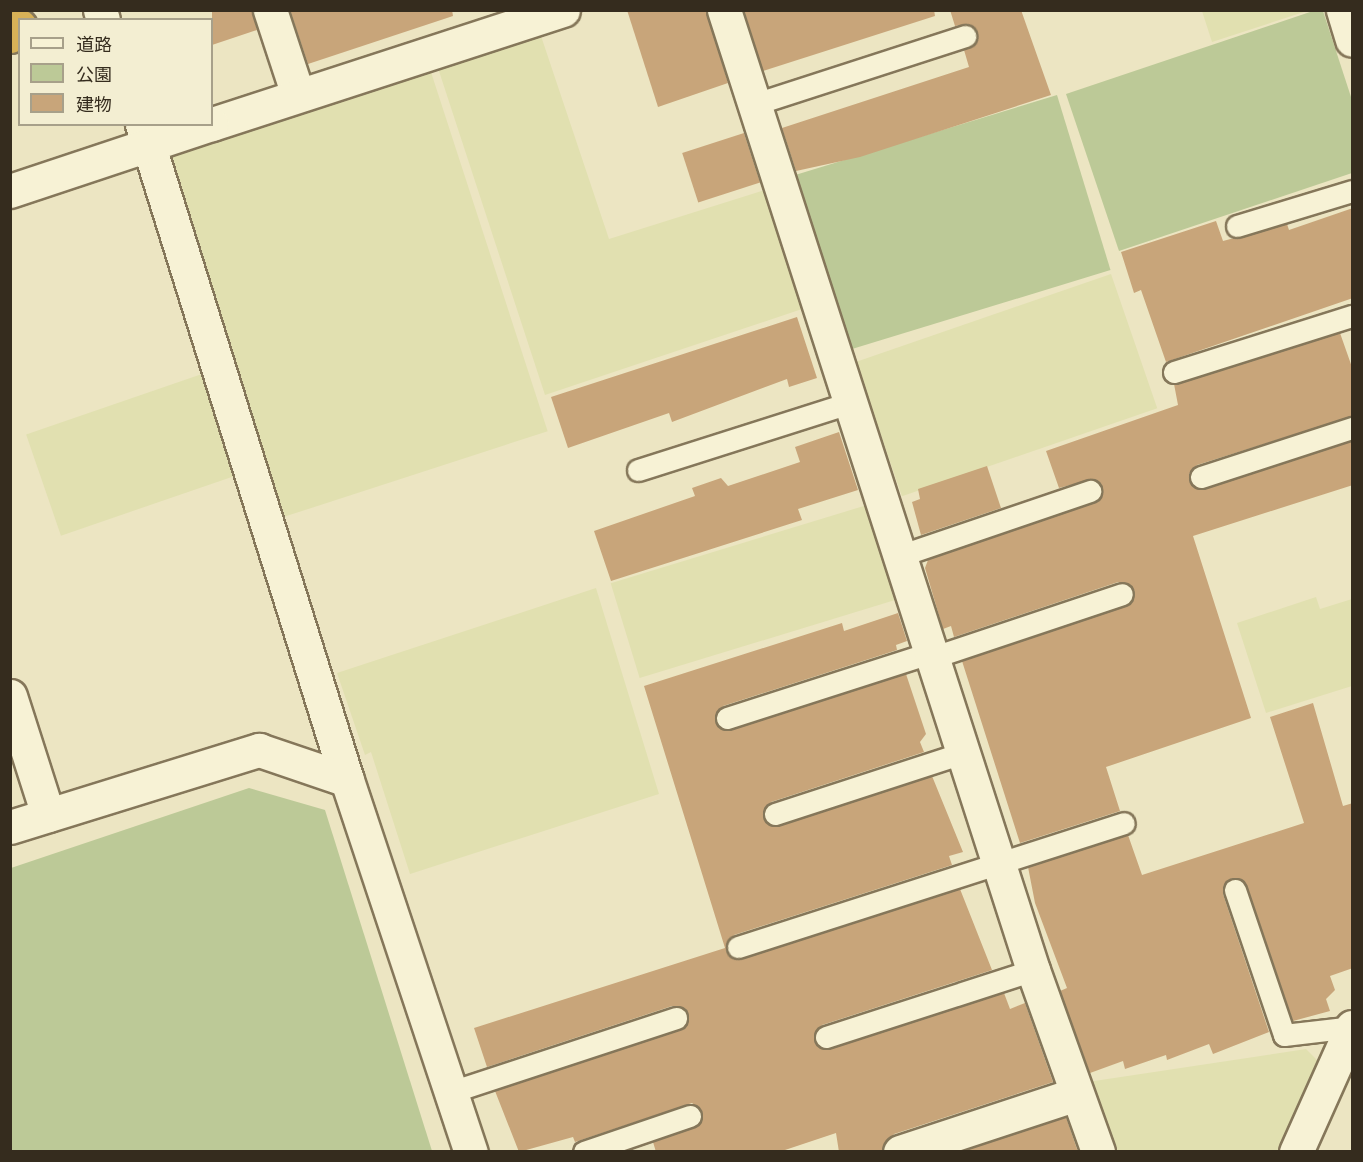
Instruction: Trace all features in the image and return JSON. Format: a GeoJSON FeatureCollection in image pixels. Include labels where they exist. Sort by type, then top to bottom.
{"type":"FeatureCollection","features":[{"type":"Feature","properties":{"kind":"street"},"geometry":{"type":"LineString","coordinates":[[270,10],[298,95]]}},
{"type":"Feature","properties":{"kind":"street"},"geometry":{"type":"LineString","coordinates":[[213,123],[563,10]]}},
{"type":"Feature","properties":{"kind":"street"},"geometry":{"type":"LineString","coordinates":[[724,10],[902,555],[1033,969],[1098,1152]]}},
{"type":"Feature","properties":{"kind":"street"},"geometry":{"type":"LineString","coordinates":[[1343,10],[1353,40]]}},
{"type":"Feature","properties":{"kind":"street"},"geometry":{"type":"LineString","coordinates":[[10,191],[145,135],[199,126]]}},
{"type":"Feature","properties":{"kind":"street"},"geometry":{"type":"LineString","coordinates":[[145,135],[347,780],[471,1152]]}},
{"type":"Feature","properties":{"kind":"street"},"geometry":{"type":"LineString","coordinates":[[10,696],[48,815]]}},
{"type":"Feature","properties":{"kind":"street"},"geometry":{"type":"LineString","coordinates":[[10,827],[260,750],[347,780]]}},
{"type":"Feature","properties":{"kind":"street"},"geometry":{"type":"LineString","coordinates":[[1296,1152],[1353,1027]]}},
{"type":"Feature","properties":{"kind":"street"},"geometry":{"type":"LineString","coordinates":[[900,1152],[1076,1094]]}},
{"type":"Feature","properties":{"kind":"lane"},"geometry":{"type":"LineString","coordinates":[[755,104],[965,36]]}},
{"type":"Feature","properties":{"kind":"lane"},"geometry":{"type":"LineString","coordinates":[[1237,226],[1353,191]]}},
{"type":"Feature","properties":{"kind":"lane"},"geometry":{"type":"LineString","coordinates":[[1174,372],[1353,316]]}},
{"type":"Feature","properties":{"kind":"lane"},"geometry":{"type":"LineString","coordinates":[[638,470],[852,402]]}},
{"type":"Feature","properties":{"kind":"lane"},"geometry":{"type":"LineString","coordinates":[[1202,477],[1353,428]]}},
{"type":"Feature","properties":{"kind":"lane"},"geometry":{"type":"LineString","coordinates":[[902,555],[1090,491]]}},
{"type":"Feature","properties":{"kind":"lane"},"geometry":{"type":"LineString","coordinates":[[728,718],[1122,594]]}},
{"type":"Feature","properties":{"kind":"lane"},"geometry":{"type":"LineString","coordinates":[[775,814],[963,753]]}},
{"type":"Feature","properties":{"kind":"lane"},"geometry":{"type":"LineString","coordinates":[[738,947],[1124,823]]}},
{"type":"Feature","properties":{"kind":"lane"},"geometry":{"type":"LineString","coordinates":[[1235,890],[1284,1035],[1353,1027]]}},
{"type":"Feature","properties":{"kind":"lane"},"geometry":{"type":"LineString","coordinates":[[826,1036],[1033,969]]}},
{"type":"Feature","properties":{"kind":"lane"},"geometry":{"type":"LineString","coordinates":[[451,1092],[676,1018]]}},
{"type":"Feature","properties":{"kind":"lane"},"geometry":{"type":"LineString","coordinates":[[584,1152],[690,1116]]}},
{"type":"Feature","properties":{"kind":"green space"},"geometry":{"type":"Polygon","coordinates":[[[1202,10],[1307,11],[1212,42],[1202,10]]]}},
{"type":"Feature","properties":{"kind":"green space"},"geometry":{"type":"Polygon","coordinates":[[[1313,11],[1323,11],[1352,100],[1352,173],[1119,251],[1066,94],[1313,11]]]}},
{"type":"Feature","properties":{"kind":"green space"},"geometry":{"type":"Polygon","coordinates":[[[540,33],[609,239],[768,189],[805,308],[545,395],[437,65],[540,33]]]}},
{"type":"Feature","properties":{"kind":"green space"},"geometry":{"type":"Polygon","coordinates":[[[429,66],[548,431],[283,517],[165,152],[429,66]]]}},
{"type":"Feature","properties":{"kind":"green space"},"geometry":{"type":"Polygon","coordinates":[[[1057,95],[1111,270],[850,350],[797,175],[1057,95]]]}},
{"type":"Feature","properties":{"kind":"green space"},"geometry":{"type":"Polygon","coordinates":[[[1111,274],[1157,408],[902,496],[856,362],[1111,274]]]}},
{"type":"Feature","properties":{"kind":"green space"},"geometry":{"type":"Polygon","coordinates":[[[202,374],[237,475],[61,536],[26,435],[202,374]]]}},
{"type":"Feature","properties":{"kind":"green space"},"geometry":{"type":"Polygon","coordinates":[[[867,505],[896,600],[640,678],[611,583],[867,505]]]}},
{"type":"Feature","properties":{"kind":"green space"},"geometry":{"type":"Polygon","coordinates":[[[596,588],[659,794],[410,874],[371,752],[365,755],[337,673],[596,588]]]}},
{"type":"Feature","properties":{"kind":"green space"},"geometry":{"type":"Polygon","coordinates":[[[1316,597],[1320,609],[1352,599],[1352,686],[1266,713],[1237,623],[1316,597]]]}},
{"type":"Feature","properties":{"kind":"green space"},"geometry":{"type":"Polygon","coordinates":[[[249,788],[325,810],[432,1151],[11,1151],[11,868],[249,788]]]}},
{"type":"Feature","properties":{"kind":"green space"},"geometry":{"type":"Polygon","coordinates":[[[1306,1049],[1318,1061],[1279,1151],[1108,1151],[1081,1083],[1306,1049]]]}},
{"type":"Feature","properties":{"kind":"building"},"geometry":{"type":"Polygon","coordinates":[[[212,10],[252,10],[257,30],[213,45],[212,10]]]}},
{"type":"Feature","properties":{"kind":"building"},"geometry":{"type":"Polygon","coordinates":[[[290,10],[452,10],[453,16],[308,64],[290,10]]]}},
{"type":"Feature","properties":{"kind":"building"},"geometry":{"type":"Polygon","coordinates":[[[627,10],[706,10],[728,83],[658,107],[627,10]]]}},
{"type":"Feature","properties":{"kind":"building"},"geometry":{"type":"Polygon","coordinates":[[[744,10],[934,10],[935,16],[763,71],[744,10]]]}},
{"type":"Feature","properties":{"kind":"building"},"geometry":{"type":"Polygon","coordinates":[[[950,10],[1021,10],[1051,95],[860,157],[796,171],[782,128],[969,67],[964,50],[975,44],[977,32],[968,24],[955,26],[950,10]]]}},
{"type":"Feature","properties":{"kind":"building"},"geometry":{"type":"Polygon","coordinates":[[[744,133],[760,182],[698,203],[682,153],[744,133]]]}},
{"type":"Feature","properties":{"kind":"building"},"geometry":{"type":"Polygon","coordinates":[[[1353,208],[1353,298],[1166,362],[1141,290],[1134,293],[1121,252],[1216,221],[1223,241],[1287,224],[1289,230],[1353,208]]]}},
{"type":"Feature","properties":{"kind":"building"},"geometry":{"type":"Polygon","coordinates":[[[797,317],[817,378],[789,387],[787,379],[672,422],[669,413],[568,448],[551,397],[797,317]]]}},
{"type":"Feature","properties":{"kind":"building"},"geometry":{"type":"Polygon","coordinates":[[[1340,333],[1353,370],[1353,416],[1197,465],[1189,474],[1192,486],[1204,489],[1353,441],[1353,485],[1193,536],[1251,718],[1106,767],[1120,811],[1020,843],[962,661],[1126,606],[1134,591],[1118,582],[954,637],[951,626],[943,629],[925,568],[928,560],[1099,500],[1102,487],[1093,479],[1059,488],[1046,451],[1178,405],[1174,384],[1340,333]]]}},
{"type":"Feature","properties":{"kind":"building"},"geometry":{"type":"Polygon","coordinates":[[[839,432],[858,490],[798,509],[802,520],[611,581],[594,531],[695,496],[692,488],[721,478],[728,486],[800,462],[795,447],[839,432]]]}},
{"type":"Feature","properties":{"kind":"building"},"geometry":{"type":"Polygon","coordinates":[[[987,466],[1001,508],[921,535],[912,502],[920,499],[918,489],[987,466]]]}},
{"type":"Feature","properties":{"kind":"building"},"geometry":{"type":"Polygon","coordinates":[[[898,613],[907,641],[896,645],[897,650],[723,706],[715,721],[731,730],[906,674],[926,734],[920,742],[924,752],[771,802],[763,817],[779,826],[932,776],[963,852],[949,856],[952,865],[734,935],[726,951],[742,959],[960,889],[992,970],[822,1025],[814,1041],[830,1049],[1004,993],[1010,1009],[1025,1003],[1053,1082],[894,1134],[882,1152],[839,1152],[836,1133],[779,1152],[656,1152],[653,1142],[700,1124],[702,1111],[692,1103],[575,1142],[573,1137],[519,1152],[495,1091],[680,1030],[688,1013],[672,1006],[487,1067],[474,1028],[725,948],[644,686],[842,623],[844,631],[898,613]]]}},
{"type":"Feature","properties":{"kind":"building"},"geometry":{"type":"Polygon","coordinates":[[[1313,703],[1343,806],[1353,803],[1353,968],[1330,976],[1335,990],[1326,999],[1330,1011],[1293,1021],[1247,886],[1232,878],[1223,894],[1269,1032],[1213,1054],[1209,1044],[1167,1060],[1166,1055],[1125,1069],[1123,1061],[1090,1073],[1060,991],[1067,988],[1035,903],[1028,867],[1128,835],[1142,875],[1304,823],[1270,717],[1313,703]]]}},
{"type":"Feature","properties":{"kind":"building"},"geometry":{"type":"Polygon","coordinates":[[[1066,1117],[1078,1152],[961,1152],[1066,1117]]]}}]}
